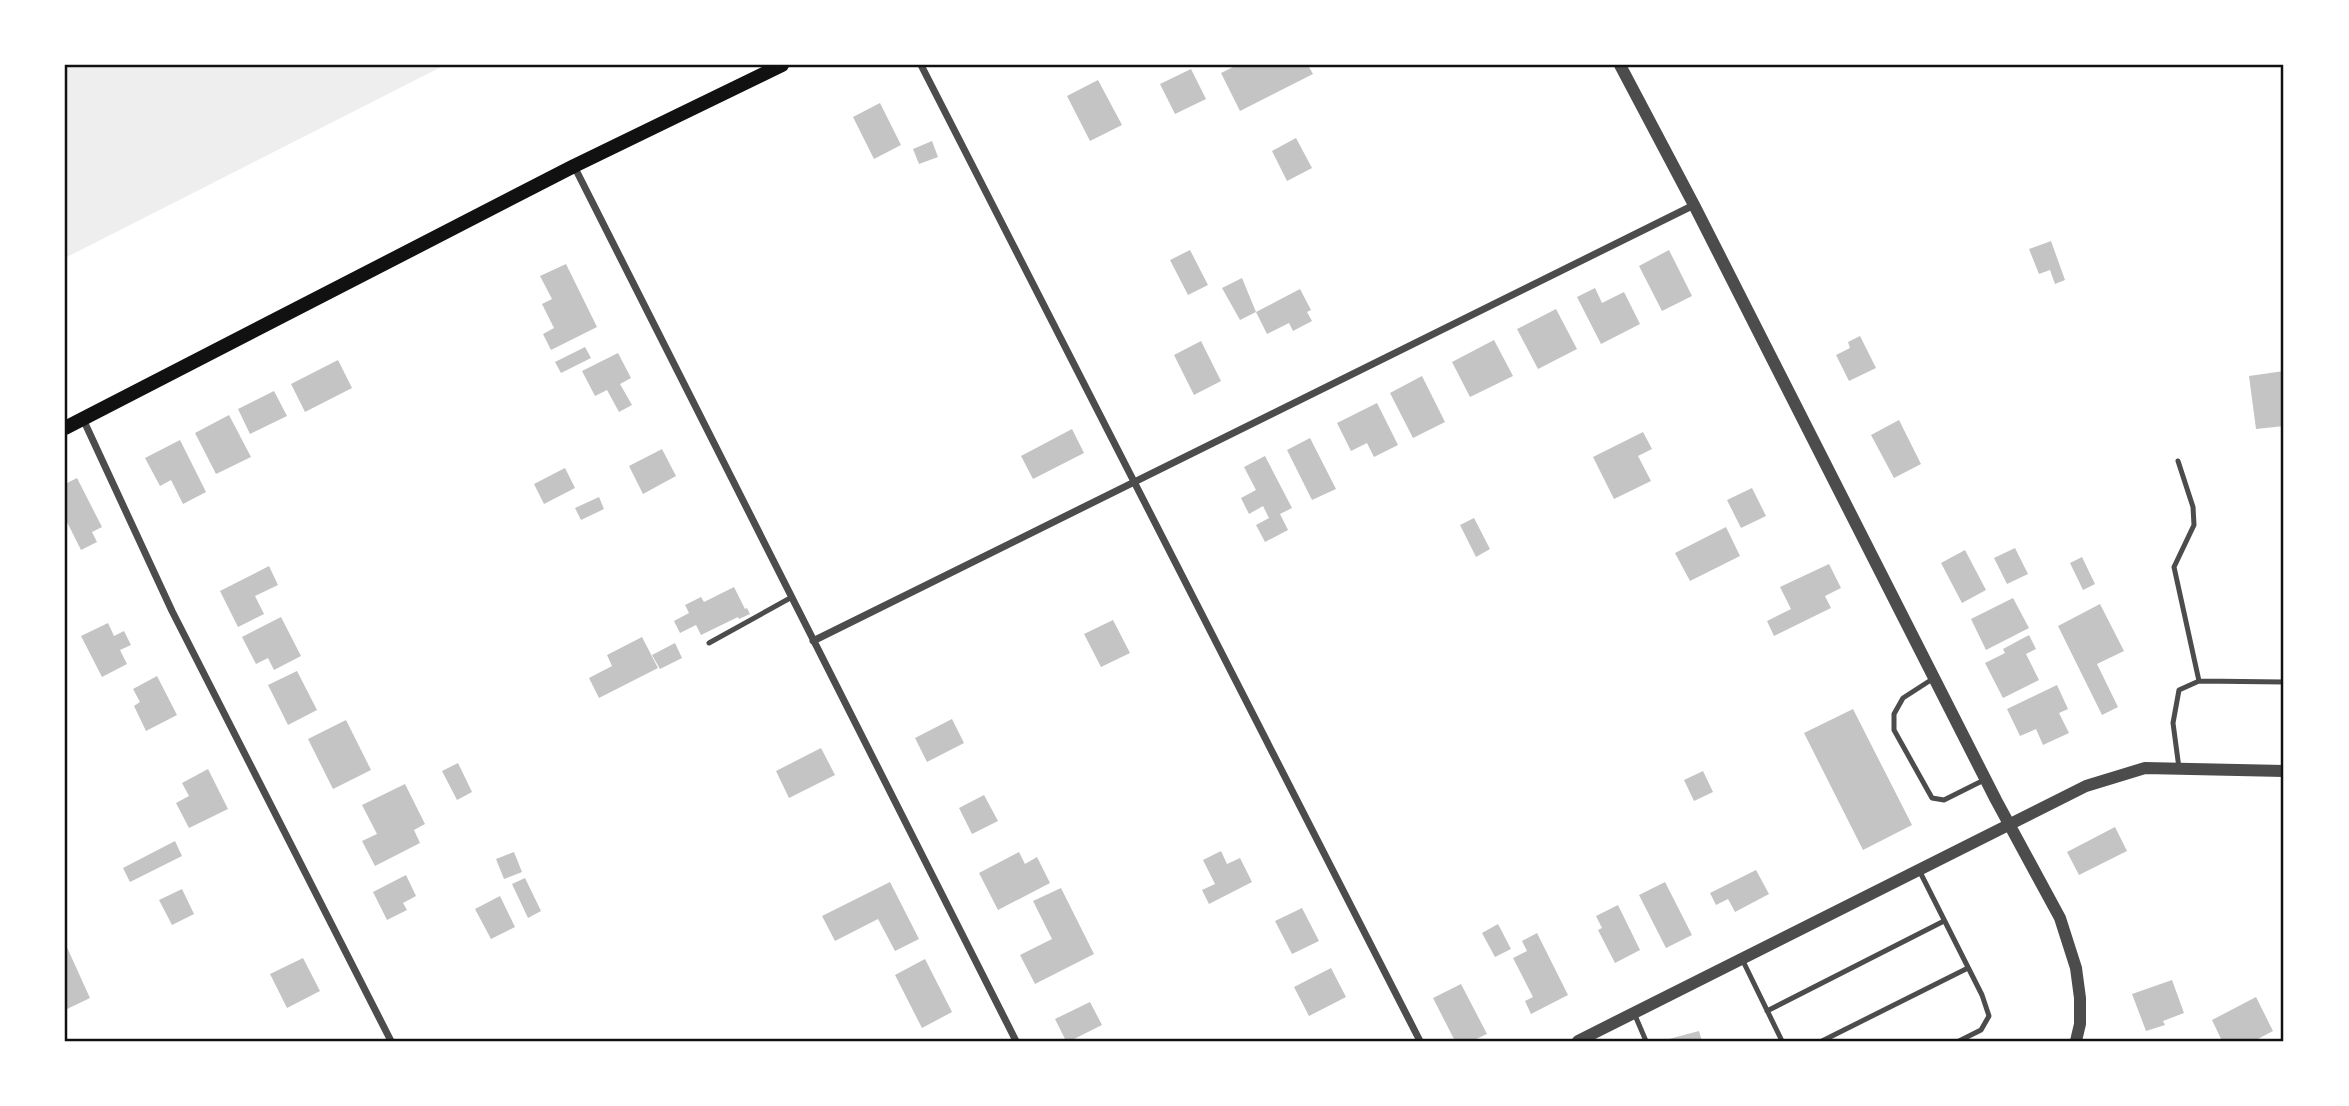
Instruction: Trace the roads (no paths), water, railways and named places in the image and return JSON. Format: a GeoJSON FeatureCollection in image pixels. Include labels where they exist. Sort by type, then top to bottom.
{"type":"FeatureCollection","features":[{"type":"Feature","properties":{"kind":"main road"},"geometry":{"type":"LineString","coordinates":[[65,428],[574,166],[782,65]]}},
{"type":"Feature","properties":{"kind":"street"},"geometry":{"type":"LineString","coordinates":[[920,65],[1420,1041]]}},
{"type":"Feature","properties":{"kind":"street"},"geometry":{"type":"LineString","coordinates":[[1624,66],[1934,678],[2060,918],[2069,942],[2080,998],[2080,1024],[2076,1041]]}},
{"type":"Feature","properties":{"kind":"street"},"geometry":{"type":"LineString","coordinates":[[574,166],[1016,1041]]}},
{"type":"Feature","properties":{"kind":"street"},"geometry":{"type":"LineString","coordinates":[[813,641],[1694,205]]}},
{"type":"Feature","properties":{"kind":"street"},"geometry":{"type":"LineString","coordinates":[[83,419],[172,611],[391,1041]]}},
{"type":"Feature","properties":{"kind":"street"},"geometry":{"type":"LineString","coordinates":[[1578,1041],[2098,782],[2146,768],[2284,771]]}},
{"type":"Feature","properties":{"kind":"lane"},"geometry":{"type":"LineString","coordinates":[[2178,461],[2193,507],[2194,525],[2174,567],[2199,681]]}},
{"type":"Feature","properties":{"kind":"lane"},"geometry":{"type":"LineString","coordinates":[[709,643],[792,597]]}},
{"type":"Feature","properties":{"kind":"lane"},"geometry":{"type":"LineString","coordinates":[[1934,678],[1903,698],[1894,714],[1895,730],[1932,797],[1944,800],[1986,779]]}},
{"type":"Feature","properties":{"kind":"lane"},"geometry":{"type":"LineString","coordinates":[[2179,768],[2173,723],[2179,690],[2199,681],[2284,682]]}},
{"type":"Feature","properties":{"kind":"lane"},"geometry":{"type":"LineString","coordinates":[[1919,870],[1982,995],[1989,1016],[1981,1030],[1959,1041]]}},
{"type":"Feature","properties":{"kind":"lane"},"geometry":{"type":"LineString","coordinates":[[1767,1011],[1944,921]]}},
{"type":"Feature","properties":{"kind":"lane"},"geometry":{"type":"LineString","coordinates":[[1742,959],[1782,1041]]}},
{"type":"Feature","properties":{"kind":"lane"},"geometry":{"type":"LineString","coordinates":[[1822,1041],[1968,968]]}},
{"type":"Feature","properties":{"kind":"lane"},"geometry":{"type":"LineString","coordinates":[[1634,1013],[1646,1041]]}}]}
